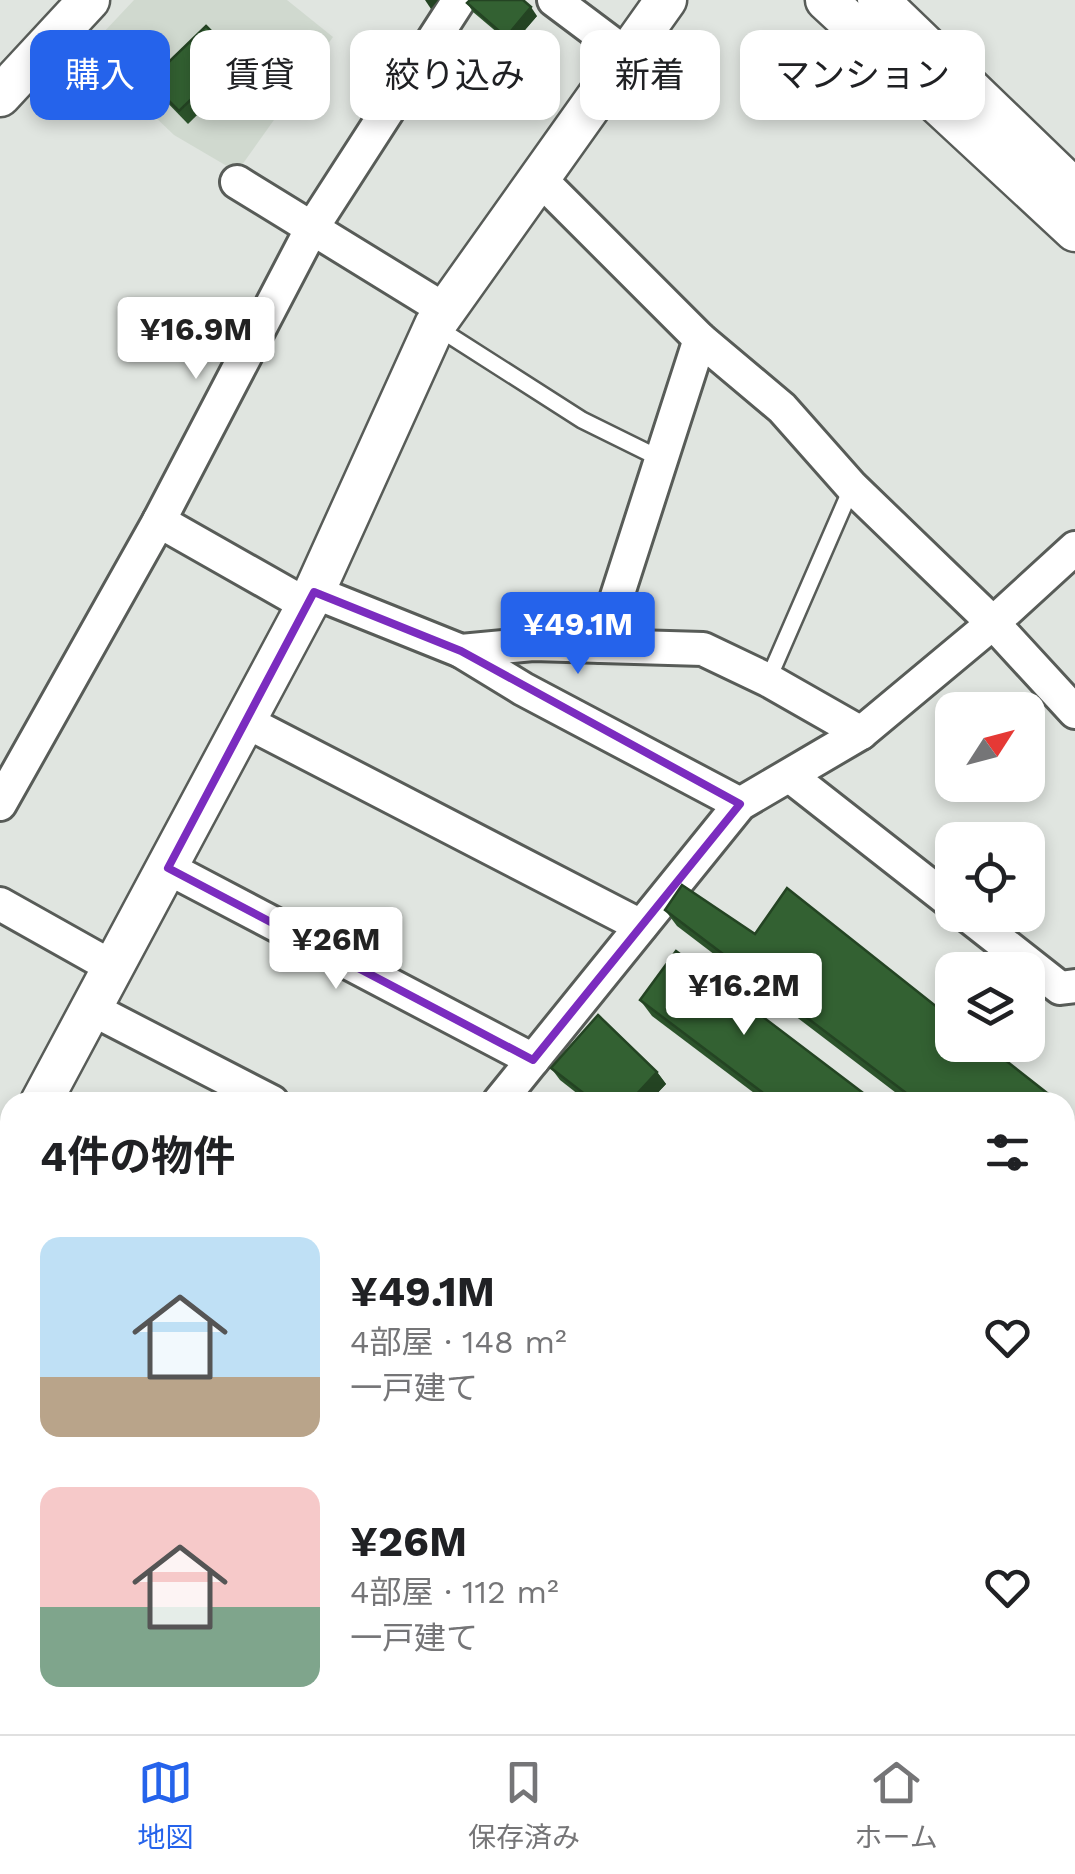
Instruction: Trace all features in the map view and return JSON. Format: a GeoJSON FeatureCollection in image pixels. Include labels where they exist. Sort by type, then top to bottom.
{"type":"FeatureCollection","features":[{"type":"Feature","properties":{"kind":"street"},"geometry":{"type":"LineString","coordinates":[[0,96],[89,0]]}},
{"type":"Feature","properties":{"kind":"street"},"geometry":{"type":"LineString","coordinates":[[0,804],[159,521],[312,228],[459,0]]}},
{"type":"Feature","properties":{"kind":"street"},"geometry":{"type":"LineString","coordinates":[[554,0],[594,30]]}},
{"type":"Feature","properties":{"kind":"street"},"geometry":{"type":"LineString","coordinates":[[644,30],[666,0]]}},
{"type":"Feature","properties":{"kind":"street"},"geometry":{"type":"LineString","coordinates":[[826,0],[1075,231]]}},
{"type":"Feature","properties":{"kind":"street"},"geometry":{"type":"LineString","coordinates":[[878,0],[1075,190]]}},
{"type":"Feature","properties":{"kind":"street"},"geometry":{"type":"LineString","coordinates":[[46,1092],[310,598],[440,318],[580,120]]}},
{"type":"Feature","properties":{"kind":"street"},"geometry":{"type":"LineString","coordinates":[[540,178],[700,338],[782,408],[852,488],[993,623],[1075,712]]}},
{"type":"Feature","properties":{"kind":"street"},"geometry":{"type":"LineString","coordinates":[[238,182],[312,228],[440,318]]}},
{"type":"Feature","properties":{"kind":"street"},"geometry":{"type":"LineString","coordinates":[[601,646],[700,338]]}},
{"type":"Feature","properties":{"kind":"street"},"geometry":{"type":"LineString","coordinates":[[159,521],[310,598],[461,650],[523,689],[740,804]]}},
{"type":"Feature","properties":{"kind":"street"},"geometry":{"type":"LineString","coordinates":[[507,1092],[740,804],[861,732],[993,623],[1075,548]]}},
{"type":"Feature","properties":{"kind":"street"},"geometry":{"type":"LineString","coordinates":[[461,650],[534,644],[703,649],[861,732]]}},
{"type":"Feature","properties":{"kind":"street"},"geometry":{"type":"LineString","coordinates":[[245,721],[642,926]]}},
{"type":"Feature","properties":{"kind":"street"},"geometry":{"type":"LineString","coordinates":[[790,776],[935,890]]}},
{"type":"Feature","properties":{"kind":"street"},"geometry":{"type":"LineString","coordinates":[[168,868],[533,1060]]}},
{"type":"Feature","properties":{"kind":"street"},"geometry":{"type":"LineString","coordinates":[[0,904],[114,968]]}},
{"type":"Feature","properties":{"kind":"street"},"geometry":{"type":"LineString","coordinates":[[989,932],[1060,988],[1075,986]]}},
{"type":"Feature","properties":{"kind":"street"},"geometry":{"type":"LineString","coordinates":[[92,1009],[253,1092]]}},
{"type":"Feature","properties":{"kind":"lane"},"geometry":{"type":"LineString","coordinates":[[440,318],[582,420],[661,459]]}},
{"type":"Feature","properties":{"kind":"lane"},"geometry":{"type":"LineString","coordinates":[[768,680],[852,488]]}},
{"type":"Feature","properties":{"kind":"highlighted area"},"geometry":{"type":"Polygon","coordinates":[[[314,592],[461,651],[740,804],[533,1060],[168,868],[314,592]]]}},
{"type":"Feature","properties":{"kind":"shaded area"},"geometry":{"type":"Polygon","coordinates":[[[134,0],[287,0],[324,30],[190,30],[190,120],[274,120],[237,172],[174,135],[158,120],[170,120],[170,30],[106,30],[134,0]]]}},
{"type":"Feature","properties":{"kind":"building"},"geometry":{"type":"Polygon","coordinates":[[[523,0],[531,7],[512,30],[498,30],[467,3],[523,0]]]}},
{"type":"Feature","properties":{"kind":"building"},"geometry":{"type":"Polygon","coordinates":[[[190,41],[190,100],[179,111],[170,102],[170,61],[190,41]]]}},
{"type":"Feature","properties":{"kind":"building"},"geometry":{"type":"Polygon","coordinates":[[[682,885],[755,934],[787,888],[935,1006],[935,1062],[1008,1062],[1046,1092],[905,1092],[665,910],[682,885]]]}},
{"type":"Feature","properties":{"kind":"building"},"geometry":{"type":"Polygon","coordinates":[[[676,951],[862,1092],[762,1092],[640,1000],[676,951]]]}},
{"type":"Feature","properties":{"kind":"building"},"geometry":{"type":"Polygon","coordinates":[[[598,1015],[657,1072],[639,1092],[582,1092],[551,1068],[598,1015]]]}}]}
